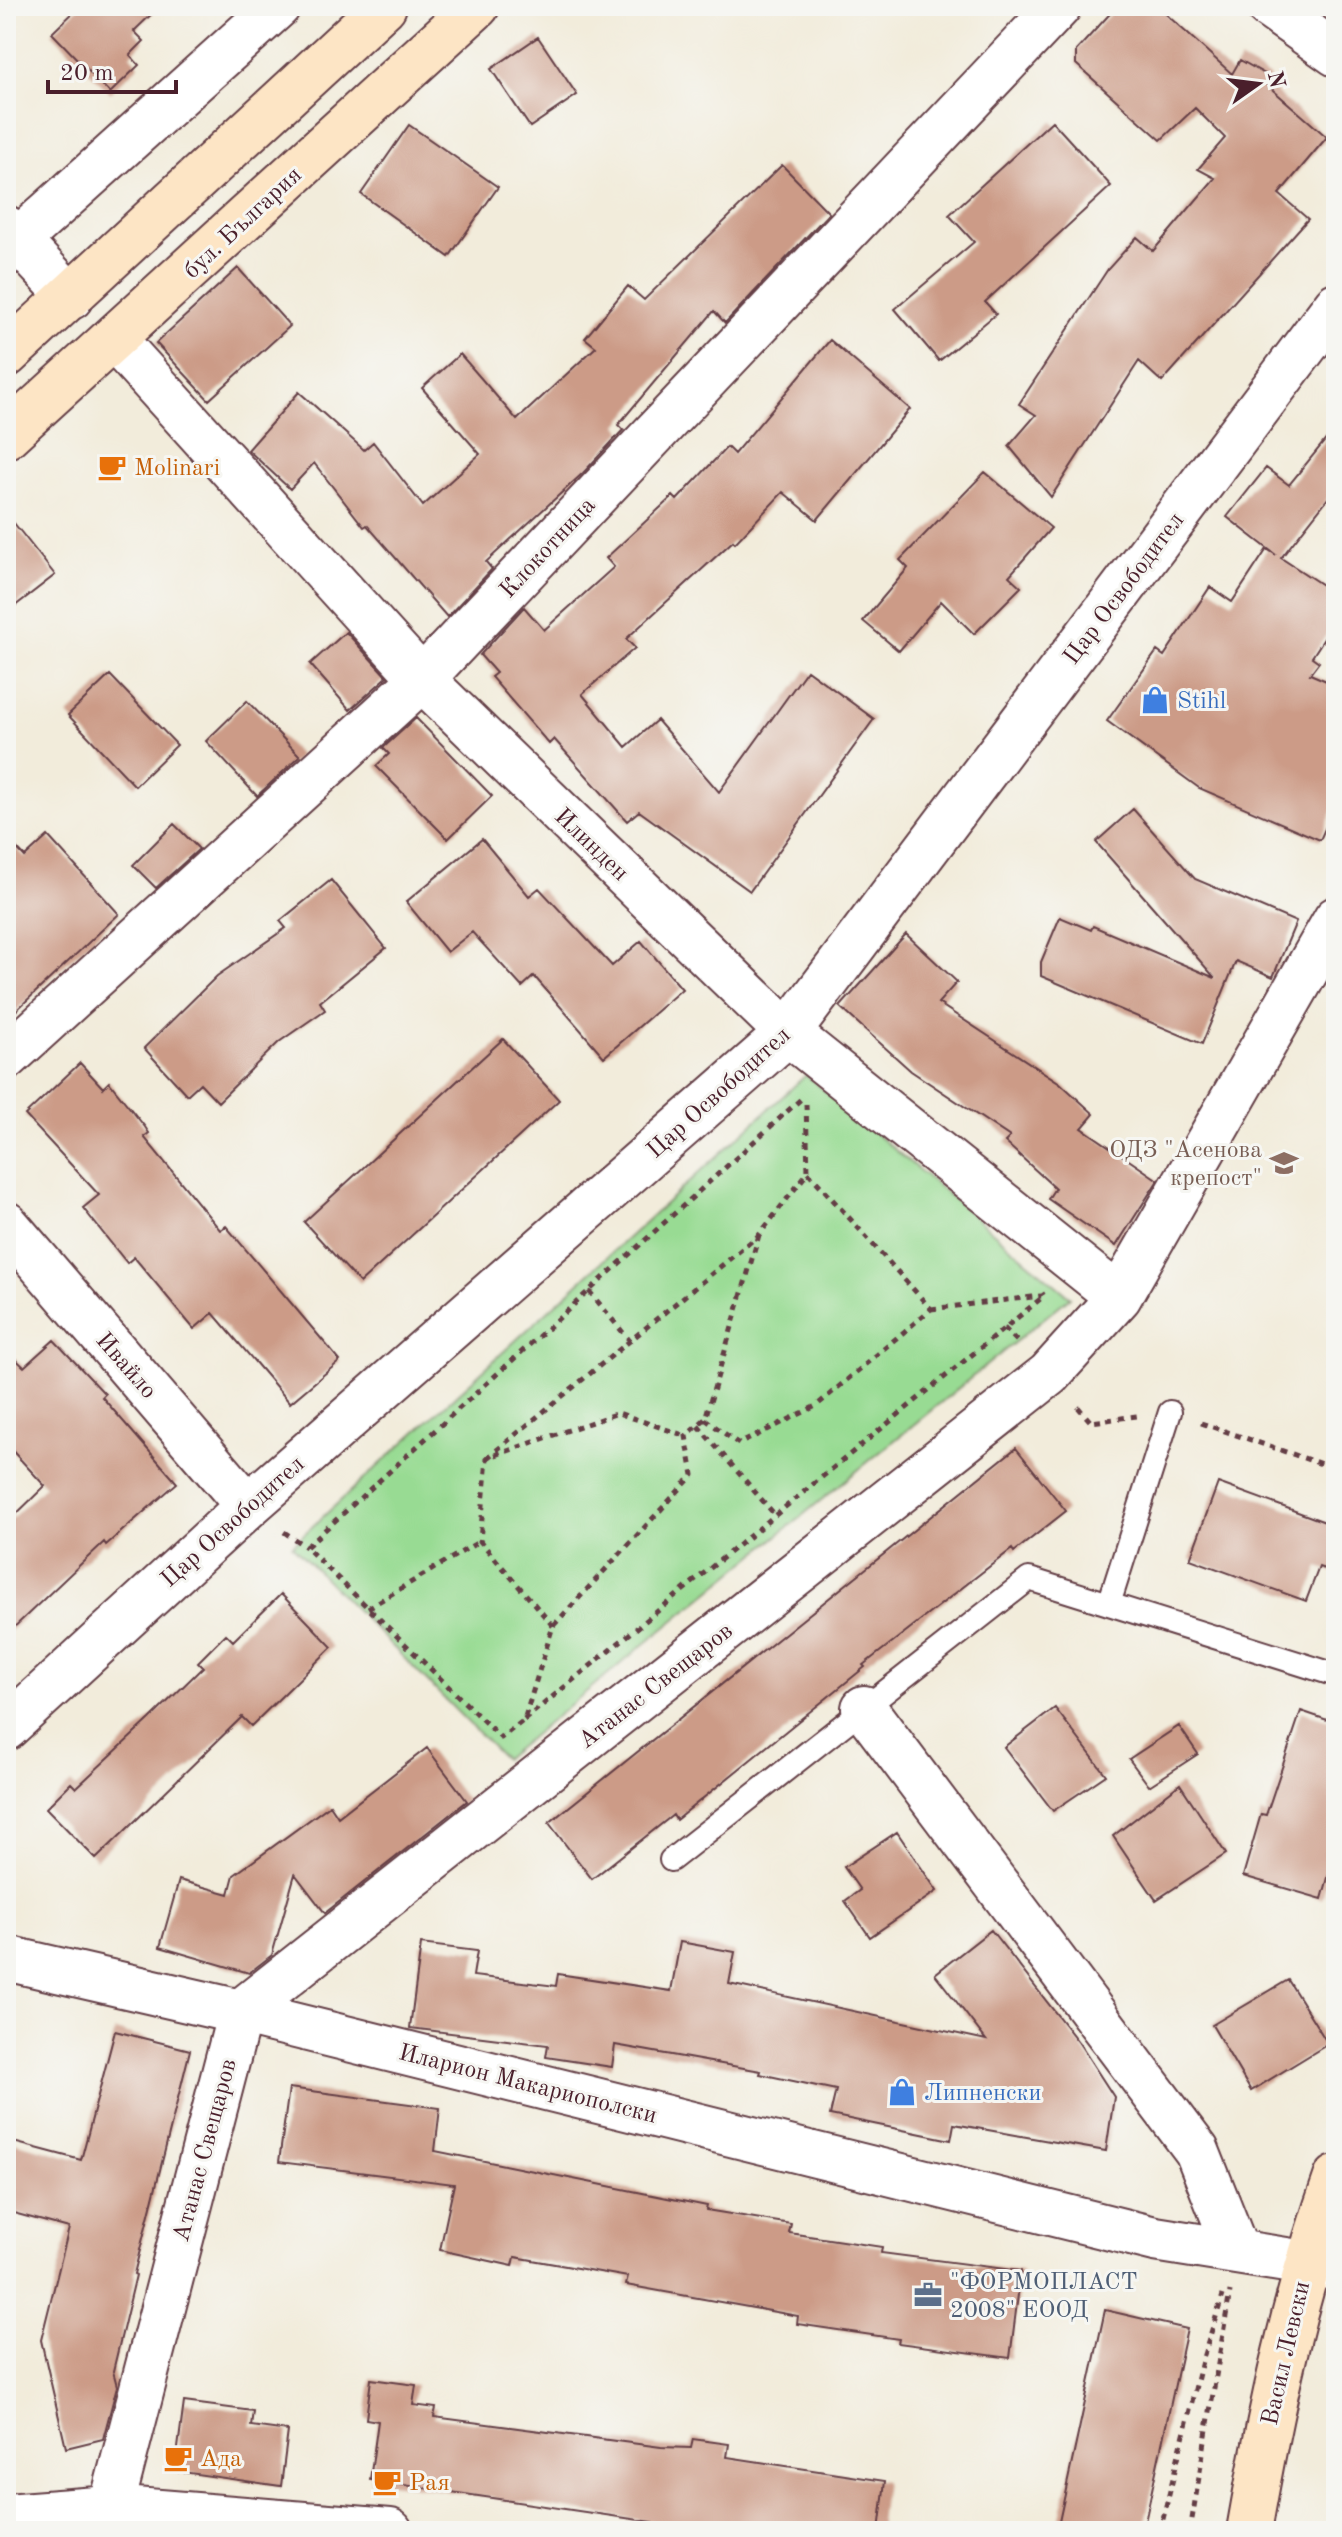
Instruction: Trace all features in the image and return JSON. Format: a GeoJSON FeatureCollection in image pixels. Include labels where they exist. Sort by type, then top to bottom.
{"type":"FeatureCollection","features":[{"type":"Feature","properties":{"kind":"main road"},"geometry":{"type":"LineString","coordinates":[[6,355],[384,6]]}},
{"type":"Feature","properties":{"kind":"main road","name":"бул. България"},"geometry":{"type":"LineString","coordinates":[[6,436],[477,6]]}},
{"type":"Feature","properties":{"kind":"main road","name":"Васил Левски"},"geometry":{"type":"LineString","coordinates":[[1249,2531],[1321,2264],[1336,2178]]}},
{"type":"Feature","properties":{"kind":"street"},"geometry":{"type":"LineString","coordinates":[[71,297],[12,234],[278,6]]}},
{"type":"Feature","properties":{"kind":"street","name":"Клокотница"},"geometry":{"type":"LineString","coordinates":[[6,1058],[422,679],[1059,6]]}},
{"type":"Feature","properties":{"kind":"street"},"geometry":{"type":"LineString","coordinates":[[1268,6],[1336,54]]}},
{"type":"Feature","properties":{"kind":"street","name":"Цар Освободител"},"geometry":{"type":"LineString","coordinates":[[6,1728],[248,1506],[788,1033],[1336,305]]}},
{"type":"Feature","properties":{"kind":"street","name":"Илинден"},"geometry":{"type":"LineString","coordinates":[[114,339],[422,679],[788,1033],[1119,1297]]}},
{"type":"Feature","properties":{"kind":"street","name":"Атанас Свещаров"},"geometry":{"type":"LineString","coordinates":[[111,2508],[240,2012],[1049,1374],[1119,1297],[1336,919]]}},
{"type":"Feature","properties":{"kind":"street","name":"Ивайло"},"geometry":{"type":"LineString","coordinates":[[6,1224],[248,1506]]}},
{"type":"Feature","properties":{"kind":"street"},"geometry":{"type":"LineString","coordinates":[[864,1708],[1197,2151],[1237,2252]]}},
{"type":"Feature","properties":{"kind":"street","name":"Иларион Макариополски"},"geometry":{"type":"LineString","coordinates":[[6,1958],[240,2012],[1155,2239],[1321,2264]]}},
{"type":"Feature","properties":{"kind":"street"},"geometry":{"type":"LineString","coordinates":[[6,2516],[111,2508],[390,2531]]}},
{"type":"Feature","properties":{"kind":"lane"},"geometry":{"type":"LineString","coordinates":[[1109,1604],[1170,1412]]}},
{"type":"Feature","properties":{"kind":"lane"},"geometry":{"type":"LineString","coordinates":[[671,1860],[1029,1579],[1336,1675]]}},
{"type":"Feature","properties":{"kind":"path"},"geometry":{"type":"LineString","coordinates":[[806,1095],[818,1105]]}},
{"type":"Feature","properties":{"kind":"path"},"geometry":{"type":"LineString","coordinates":[[553,1626],[480,1541],[487,1458],[759,1235],[808,1172],[806,1095]]}},
{"type":"Feature","properties":{"kind":"path"},"geometry":{"type":"LineString","coordinates":[[806,1095],[306,1547],[501,1738],[1044,1296]]}},
{"type":"Feature","properties":{"kind":"path"},"geometry":{"type":"LineString","coordinates":[[808,1172],[931,1309]]}},
{"type":"Feature","properties":{"kind":"path"},"geometry":{"type":"LineString","coordinates":[[686,1436],[705,1419],[759,1235]]}},
{"type":"Feature","properties":{"kind":"path"},"geometry":{"type":"LineString","coordinates":[[1033,1286],[1044,1296]]}},
{"type":"Feature","properties":{"kind":"path"},"geometry":{"type":"LineString","coordinates":[[589,1291],[630,1341]]}},
{"type":"Feature","properties":{"kind":"path"},"geometry":{"type":"LineString","coordinates":[[705,1419],[739,1444],[816,1406],[931,1309],[1044,1296]]}},
{"type":"Feature","properties":{"kind":"path"},"geometry":{"type":"LineString","coordinates":[[487,1458],[618,1413],[686,1436]]}},
{"type":"Feature","properties":{"kind":"path"},"geometry":{"type":"LineString","coordinates":[[698,1426],[775,1515]]}},
{"type":"Feature","properties":{"kind":"path"},"geometry":{"type":"LineString","coordinates":[[524,1720],[553,1626],[693,1475],[686,1436]]}},
{"type":"Feature","properties":{"kind":"path"},"geometry":{"type":"LineString","coordinates":[[368,1608],[480,1541]]}},
{"type":"Feature","properties":{"kind":"path"},"geometry":{"type":"LineString","coordinates":[[1160,2531],[1202,2361],[1237,2252]]}},
{"type":"Feature","properties":{"kind":"path"},"geometry":{"type":"LineString","coordinates":[[1190,2531],[1237,2252]]}},
{"type":"Feature","properties":{"kind":"green space"},"geometry":{"type":"Polygon","coordinates":[[[806,1075],[1070,1297],[504,1759],[292,1545],[806,1075]]]}},
{"type":"Feature","properties":{"kind":"building"},"geometry":{"type":"Polygon","coordinates":[[[80,6],[160,6],[134,31],[144,41],[130,55],[139,65],[110,93],[52,33],[80,6]]]}},
{"type":"Feature","properties":{"kind":"building"},"geometry":{"type":"Polygon","coordinates":[[[1117,6],[1157,6],[1232,74],[1240,60],[1270,77],[1266,84],[1327,137],[1279,194],[1308,219],[1162,382],[1139,361],[1051,497],[1009,446],[1036,415],[1019,404],[1108,269],[1137,237],[1153,251],[1215,178],[1198,169],[1225,138],[1195,108],[1161,140],[1076,64],[1076,51],[1117,6]]]}},
{"type":"Feature","properties":{"kind":"building"},"geometry":{"type":"Polygon","coordinates":[[[538,37],[577,95],[530,127],[491,69],[538,37]]]}},
{"type":"Feature","properties":{"kind":"building"},"geometry":{"type":"Polygon","coordinates":[[[1052,121],[1111,186],[985,302],[996,314],[939,361],[895,309],[974,242],[949,215],[1052,121]]]}},
{"type":"Feature","properties":{"kind":"building"},"geometry":{"type":"Polygon","coordinates":[[[409,125],[498,187],[449,257],[361,194],[409,125]]]}},
{"type":"Feature","properties":{"kind":"building"},"geometry":{"type":"Polygon","coordinates":[[[782,165],[829,213],[725,323],[714,311],[618,425],[623,430],[583,473],[486,562],[492,569],[447,617],[367,525],[364,527],[314,463],[290,489],[248,450],[299,392],[364,450],[373,442],[423,506],[480,454],[422,388],[460,354],[517,420],[596,347],[585,338],[628,286],[644,300],[782,165]]]}},
{"type":"Feature","properties":{"kind":"building"},"geometry":{"type":"Polygon","coordinates":[[[238,268],[290,326],[209,400],[156,343],[238,268]]]}},
{"type":"Feature","properties":{"kind":"building"},"geometry":{"type":"Polygon","coordinates":[[[830,340],[910,409],[817,520],[783,492],[735,543],[733,541],[626,639],[635,648],[582,694],[626,747],[657,720],[719,792],[807,670],[874,719],[750,891],[639,811],[627,821],[554,739],[549,744],[491,677],[496,673],[480,655],[524,607],[544,630],[614,567],[606,558],[673,496],[677,500],[727,447],[734,454],[830,340]]]}},
{"type":"Feature","properties":{"kind":"building"},"geometry":{"type":"Polygon","coordinates":[[[1336,427],[1336,488],[1281,558],[1336,594],[1336,620],[1312,657],[1319,662],[1310,674],[1336,685],[1336,804],[1320,840],[1199,788],[1107,721],[1157,651],[1164,656],[1210,587],[1232,602],[1267,549],[1276,555],[1227,517],[1266,468],[1289,485],[1336,427]]]}},
{"type":"Feature","properties":{"kind":"building"},"geometry":{"type":"Polygon","coordinates":[[[985,472],[1051,528],[1009,576],[1021,587],[974,634],[941,601],[899,651],[863,621],[908,568],[900,560],[985,472]]]}},
{"type":"Feature","properties":{"kind":"building"},"geometry":{"type":"Polygon","coordinates":[[[6,513],[55,575],[6,613],[6,513]]]}},
{"type":"Feature","properties":{"kind":"building"},"geometry":{"type":"Polygon","coordinates":[[[346,632],[387,677],[350,710],[310,664],[346,632]]]}},
{"type":"Feature","properties":{"kind":"building"},"geometry":{"type":"Polygon","coordinates":[[[110,675],[177,745],[135,786],[68,715],[110,675]]]}},
{"type":"Feature","properties":{"kind":"building"},"geometry":{"type":"Polygon","coordinates":[[[247,701],[300,756],[257,796],[206,741],[247,701]]]}},
{"type":"Feature","properties":{"kind":"building"},"geometry":{"type":"Polygon","coordinates":[[[416,718],[492,796],[448,839],[376,766],[389,754],[383,748],[416,718]]]}},
{"type":"Feature","properties":{"kind":"building"},"geometry":{"type":"Polygon","coordinates":[[[1133,809],[1195,879],[1296,922],[1273,977],[1236,961],[1202,1044],[1041,976],[1041,962],[1060,917],[1091,930],[1093,926],[1215,978],[1096,842],[1133,809]]]}},
{"type":"Feature","properties":{"kind":"building"},"geometry":{"type":"Polygon","coordinates":[[[174,824],[199,849],[156,888],[133,865],[174,824]]]}},
{"type":"Feature","properties":{"kind":"building"},"geometry":{"type":"Polygon","coordinates":[[[48,836],[119,914],[6,1020],[6,837],[25,857],[48,836]]]}},
{"type":"Feature","properties":{"kind":"building"},"geometry":{"type":"Polygon","coordinates":[[[482,839],[529,896],[539,888],[612,966],[641,941],[682,989],[604,1057],[534,976],[522,987],[472,932],[447,952],[406,902],[482,839]]]}},
{"type":"Feature","properties":{"kind":"building"},"geometry":{"type":"Polygon","coordinates":[[[331,880],[386,948],[320,1002],[325,1010],[279,1042],[218,1102],[200,1083],[187,1095],[144,1048],[217,976],[286,928],[280,921],[331,880]]]}},
{"type":"Feature","properties":{"kind":"building"},"geometry":{"type":"Polygon","coordinates":[[[906,934],[957,982],[938,1003],[1060,1083],[1094,1114],[1082,1128],[1158,1180],[1116,1246],[1048,1199],[1055,1188],[1005,1142],[1010,1137],[911,1071],[840,1007],[906,934]]]}},
{"type":"Feature","properties":{"kind":"building"},"geometry":{"type":"Polygon","coordinates":[[[503,1039],[559,1100],[360,1283],[304,1222],[503,1039]]]}},
{"type":"Feature","properties":{"kind":"building"},"geometry":{"type":"Polygon","coordinates":[[[80,1063],[103,1088],[109,1082],[149,1133],[144,1137],[220,1230],[226,1226],[340,1361],[290,1403],[213,1313],[194,1329],[134,1257],[127,1263],[83,1208],[99,1195],[25,1115],[80,1063]]]}},
{"type":"Feature","properties":{"kind":"building"},"geometry":{"type":"Polygon","coordinates":[[[54,1340],[105,1394],[102,1397],[177,1483],[106,1545],[104,1542],[6,1635],[6,1524],[45,1486],[6,1444],[6,1350],[24,1367],[54,1340]]]}},
{"type":"Feature","properties":{"kind":"building"},"geometry":{"type":"Polygon","coordinates":[[[1016,1448],[1066,1511],[863,1665],[865,1667],[676,1820],[673,1815],[592,1879],[549,1823],[1016,1448]]]}},
{"type":"Feature","properties":{"kind":"building"},"geometry":{"type":"Polygon","coordinates":[[[1218,1483],[1336,1526],[1336,1573],[1319,1567],[1306,1601],[1190,1559],[1218,1483]]]}},
{"type":"Feature","properties":{"kind":"building"},"geometry":{"type":"Polygon","coordinates":[[[281,1594],[332,1647],[251,1726],[242,1717],[96,1859],[46,1808],[71,1783],[76,1788],[150,1719],[203,1667],[198,1662],[226,1634],[233,1641],[281,1594]]]}},
{"type":"Feature","properties":{"kind":"building"},"geometry":{"type":"Polygon","coordinates":[[[1055,1708],[1106,1775],[1053,1811],[1004,1747],[1055,1708]]]}},
{"type":"Feature","properties":{"kind":"building"},"geometry":{"type":"Polygon","coordinates":[[[1301,1711],[1336,1723],[1336,1849],[1322,1899],[1243,1876],[1261,1814],[1266,1815],[1301,1711]]]}},
{"type":"Feature","properties":{"kind":"building"},"geometry":{"type":"Polygon","coordinates":[[[1179,1726],[1198,1754],[1149,1786],[1129,1759],[1179,1726]]]}},
{"type":"Feature","properties":{"kind":"building"},"geometry":{"type":"Polygon","coordinates":[[[427,1748],[467,1801],[325,1913],[295,1874],[272,1955],[249,1973],[160,1947],[179,1880],[229,1894],[234,1875],[330,1805],[338,1817],[427,1748]]]}},
{"type":"Feature","properties":{"kind":"building"},"geometry":{"type":"Polygon","coordinates":[[[1180,1784],[1226,1854],[1156,1900],[1113,1836],[1180,1784]]]}},
{"type":"Feature","properties":{"kind":"building"},"geometry":{"type":"Polygon","coordinates":[[[897,1832],[937,1891],[870,1937],[845,1901],[860,1890],[844,1867],[897,1832]]]}},
{"type":"Feature","properties":{"kind":"building"},"geometry":{"type":"Polygon","coordinates":[[[991,1930],[1079,2043],[1114,2097],[1106,2151],[954,2124],[951,2140],[830,2115],[836,2090],[760,2074],[761,2071],[615,2045],[612,2067],[546,2057],[548,2045],[410,2028],[421,1944],[477,1951],[473,1976],[556,1986],[558,1974],[671,1991],[680,1942],[735,1952],[729,1984],[986,2040],[935,1974],[991,1930]]]}},
{"type":"Feature","properties":{"kind":"building"},"geometry":{"type":"Polygon","coordinates":[[[1288,1980],[1328,2044],[1251,2091],[1212,2025],[1288,1980]]]}},
{"type":"Feature","properties":{"kind":"building"},"geometry":{"type":"Polygon","coordinates":[[[115,2031],[190,2050],[134,2274],[113,2371],[117,2386],[103,2439],[66,2448],[41,2340],[69,2228],[6,2211],[6,2140],[81,2160],[115,2031]]]}},
{"type":"Feature","properties":{"kind":"building"},"geometry":{"type":"Polygon","coordinates":[[[289,2088],[440,2108],[435,2151],[707,2206],[706,2210],[791,2224],[789,2233],[882,2247],[881,2253],[1021,2271],[1010,2358],[898,2343],[899,2339],[797,2324],[798,2316],[626,2285],[628,2277],[515,2257],[513,2266],[440,2250],[454,2184],[279,2162],[289,2088]]]}},
{"type":"Feature","properties":{"kind":"building"},"geometry":{"type":"Polygon","coordinates":[[[1105,2310],[1187,2329],[1143,2531],[1057,2531],[1105,2310]]]}},
{"type":"Feature","properties":{"kind":"building"},"geometry":{"type":"Polygon","coordinates":[[[371,2379],[416,2385],[413,2405],[436,2408],[434,2417],[661,2447],[691,2448],[693,2439],[729,2444],[727,2457],[885,2481],[879,2531],[652,2531],[653,2522],[370,2480],[378,2421],[366,2419],[371,2379]]]}},
{"type":"Feature","properties":{"kind":"building"},"geometry":{"type":"Polygon","coordinates":[[[184,2402],[253,2411],[251,2426],[288,2431],[281,2486],[175,2471],[184,2402]]]}},
{"type":"Feature","properties":{"kind":"place","name":"Molinari"},"geometry":{"type":"Point","coordinates":[112,467]}},
{"type":"Feature","properties":{"kind":"place","name":"Stihl"},"geometry":{"type":"Point","coordinates":[1155,700]}},
{"type":"Feature","properties":{"kind":"place","name":"ОДЗ \"Асенова крепост\""},"geometry":{"type":"Point","coordinates":[1284,1163]}},
{"type":"Feature","properties":{"kind":"place","name":"Липненски"},"geometry":{"type":"Point","coordinates":[902,2092]}},
{"type":"Feature","properties":{"kind":"place","name":"\"ФОРМОПЛАСТ 2008\" ЕООД"},"geometry":{"type":"Point","coordinates":[928,2295]}},
{"type":"Feature","properties":{"kind":"place","name":"Ада"},"geometry":{"type":"Point","coordinates":[178,2458]}},
{"type":"Feature","properties":{"kind":"place","name":"Рая"},"geometry":{"type":"Point","coordinates":[387,2482]}}]}
